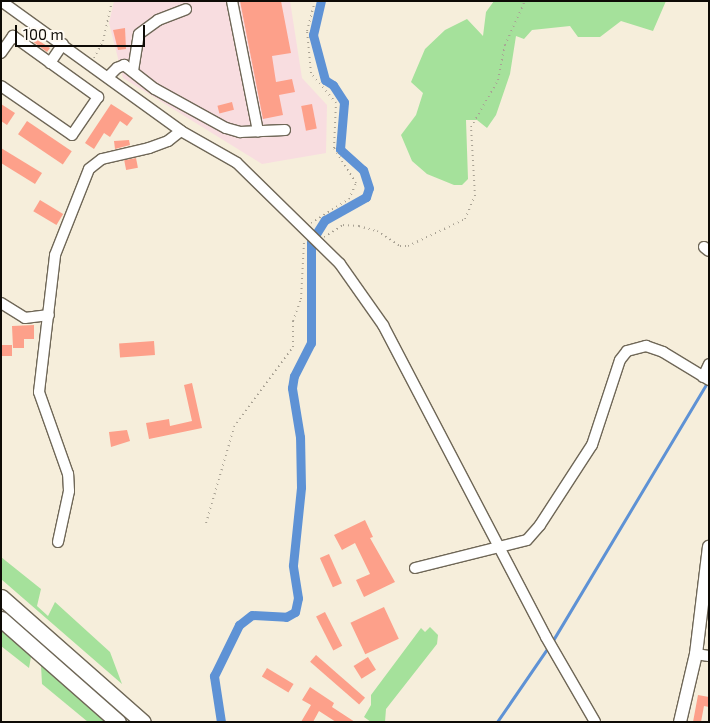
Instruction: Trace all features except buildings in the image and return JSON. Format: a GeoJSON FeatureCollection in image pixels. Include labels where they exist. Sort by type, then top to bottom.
{"type":"FeatureCollection","features":[{"type":"Feature","properties":{"kind":"highway"},"geometry":{"type":"LineString","coordinates":[[1,597],[143,722]]}},
{"type":"Feature","properties":{"kind":"highway"},"geometry":{"type":"LineString","coordinates":[[1,619],[118,722]]}},
{"type":"Feature","properties":{"kind":"main road"},"geometry":{"type":"LineString","coordinates":[[680,722],[702,655],[709,547]]}},
{"type":"Feature","properties":{"kind":"street"},"geometry":{"type":"LineString","coordinates":[[1,1],[181,130],[237,163],[340,264],[383,325],[546,637],[595,722]]}},
{"type":"Feature","properties":{"kind":"street"},"geometry":{"type":"LineString","coordinates":[[232,1],[258,131]]}},
{"type":"Feature","properties":{"kind":"street"},"geometry":{"type":"LineString","coordinates":[[133,71],[139,34],[158,20],[186,9]]}},
{"type":"Feature","properties":{"kind":"street"},"geometry":{"type":"LineString","coordinates":[[1,53],[13,36],[98,97],[72,135],[1,86]]}},
{"type":"Feature","properties":{"kind":"street"},"geometry":{"type":"LineString","coordinates":[[50,63],[63,44]]}},
{"type":"Feature","properties":{"kind":"street"},"geometry":{"type":"LineString","coordinates":[[108,77],[121,66],[133,71],[155,89],[226,128],[240,132],[285,130]]}},
{"type":"Feature","properties":{"kind":"street"},"geometry":{"type":"LineString","coordinates":[[58,542],[68,491],[68,474],[65,457],[39,392],[55,254],[89,169],[102,159],[149,148],[168,141],[181,130]]}},
{"type":"Feature","properties":{"kind":"street"},"geometry":{"type":"LineString","coordinates":[[1,303],[25,318],[49,315]]}},
{"type":"Feature","properties":{"kind":"street"},"geometry":{"type":"LineString","coordinates":[[415,568],[527,540],[580,466],[601,425],[620,360],[628,351],[646,346],[664,352],[706,379],[709,364]]}},
{"type":"Feature","properties":{"kind":"path"},"geometry":{"type":"LineString","coordinates":[[90,64],[103,41],[112,1]]}},
{"type":"Feature","properties":{"kind":"path"},"geometry":{"type":"LineString","coordinates":[[206,523],[234,427],[293,347],[293,320],[301,299],[311,234],[349,199],[356,183],[334,148],[336,103],[311,73],[307,31],[315,1]]}},
{"type":"Feature","properties":{"kind":"path"},"geometry":{"type":"LineString","coordinates":[[311,234],[343,225],[359,226],[377,231],[400,246],[408,246],[465,218],[475,196],[471,127],[498,80],[505,45],[525,1]]}},
{"type":"Feature","properties":{"kind":"shaded area"},"geometry":{"type":"Polygon","coordinates":[[[114,1],[290,1],[302,78],[327,105],[326,153],[262,164],[123,78],[109,23],[114,1]]]}},
{"type":"Feature","properties":{"kind":"green space"},"geometry":{"type":"Polygon","coordinates":[[[494,1],[666,1],[653,31],[621,21],[600,37],[578,37],[570,26],[532,30],[524,39],[516,36],[510,74],[496,115],[487,128],[477,120],[466,120],[468,179],[462,185],[454,185],[427,174],[412,161],[401,135],[416,115],[423,93],[411,82],[425,49],[445,30],[467,19],[483,36],[486,12],[494,1]]]}},
{"type":"Feature","properties":{"kind":"green space"},"geometry":{"type":"Polygon","coordinates":[[[1,557],[41,589],[37,606],[48,616],[55,602],[110,652],[122,684],[1,579],[1,557]]]}},
{"type":"Feature","properties":{"kind":"green space"},"geometry":{"type":"Polygon","coordinates":[[[430,627],[438,635],[437,644],[386,709],[385,722],[371,722],[364,717],[371,705],[371,695],[421,628],[425,632],[430,627]]]}},
{"type":"Feature","properties":{"kind":"green space"},"geometry":{"type":"Polygon","coordinates":[[[1,629],[31,657],[29,668],[1,646],[1,629]]]}},
{"type":"Feature","properties":{"kind":"green space"},"geometry":{"type":"Polygon","coordinates":[[[41,665],[106,722],[88,722],[42,684],[41,665]]]}},
{"type":"Feature","properties":{"kind":"waterway"},"geometry":{"type":"LineString","coordinates":[[221,722],[214,676],[239,625],[252,615],[286,617],[295,612],[298,598],[293,565],[301,487],[300,437],[292,388],[294,376],[311,343],[311,242],[325,220],[366,197],[369,188],[363,170],[340,149],[344,102],[333,85],[325,80],[313,35],[321,1]]}},
{"type":"Feature","properties":{"kind":"waterway"},"geometry":{"type":"LineString","coordinates":[[552,642],[707,383]]}},
{"type":"Feature","properties":{"kind":"waterway"},"geometry":{"type":"LineString","coordinates":[[497,722],[549,646]]}}]}
